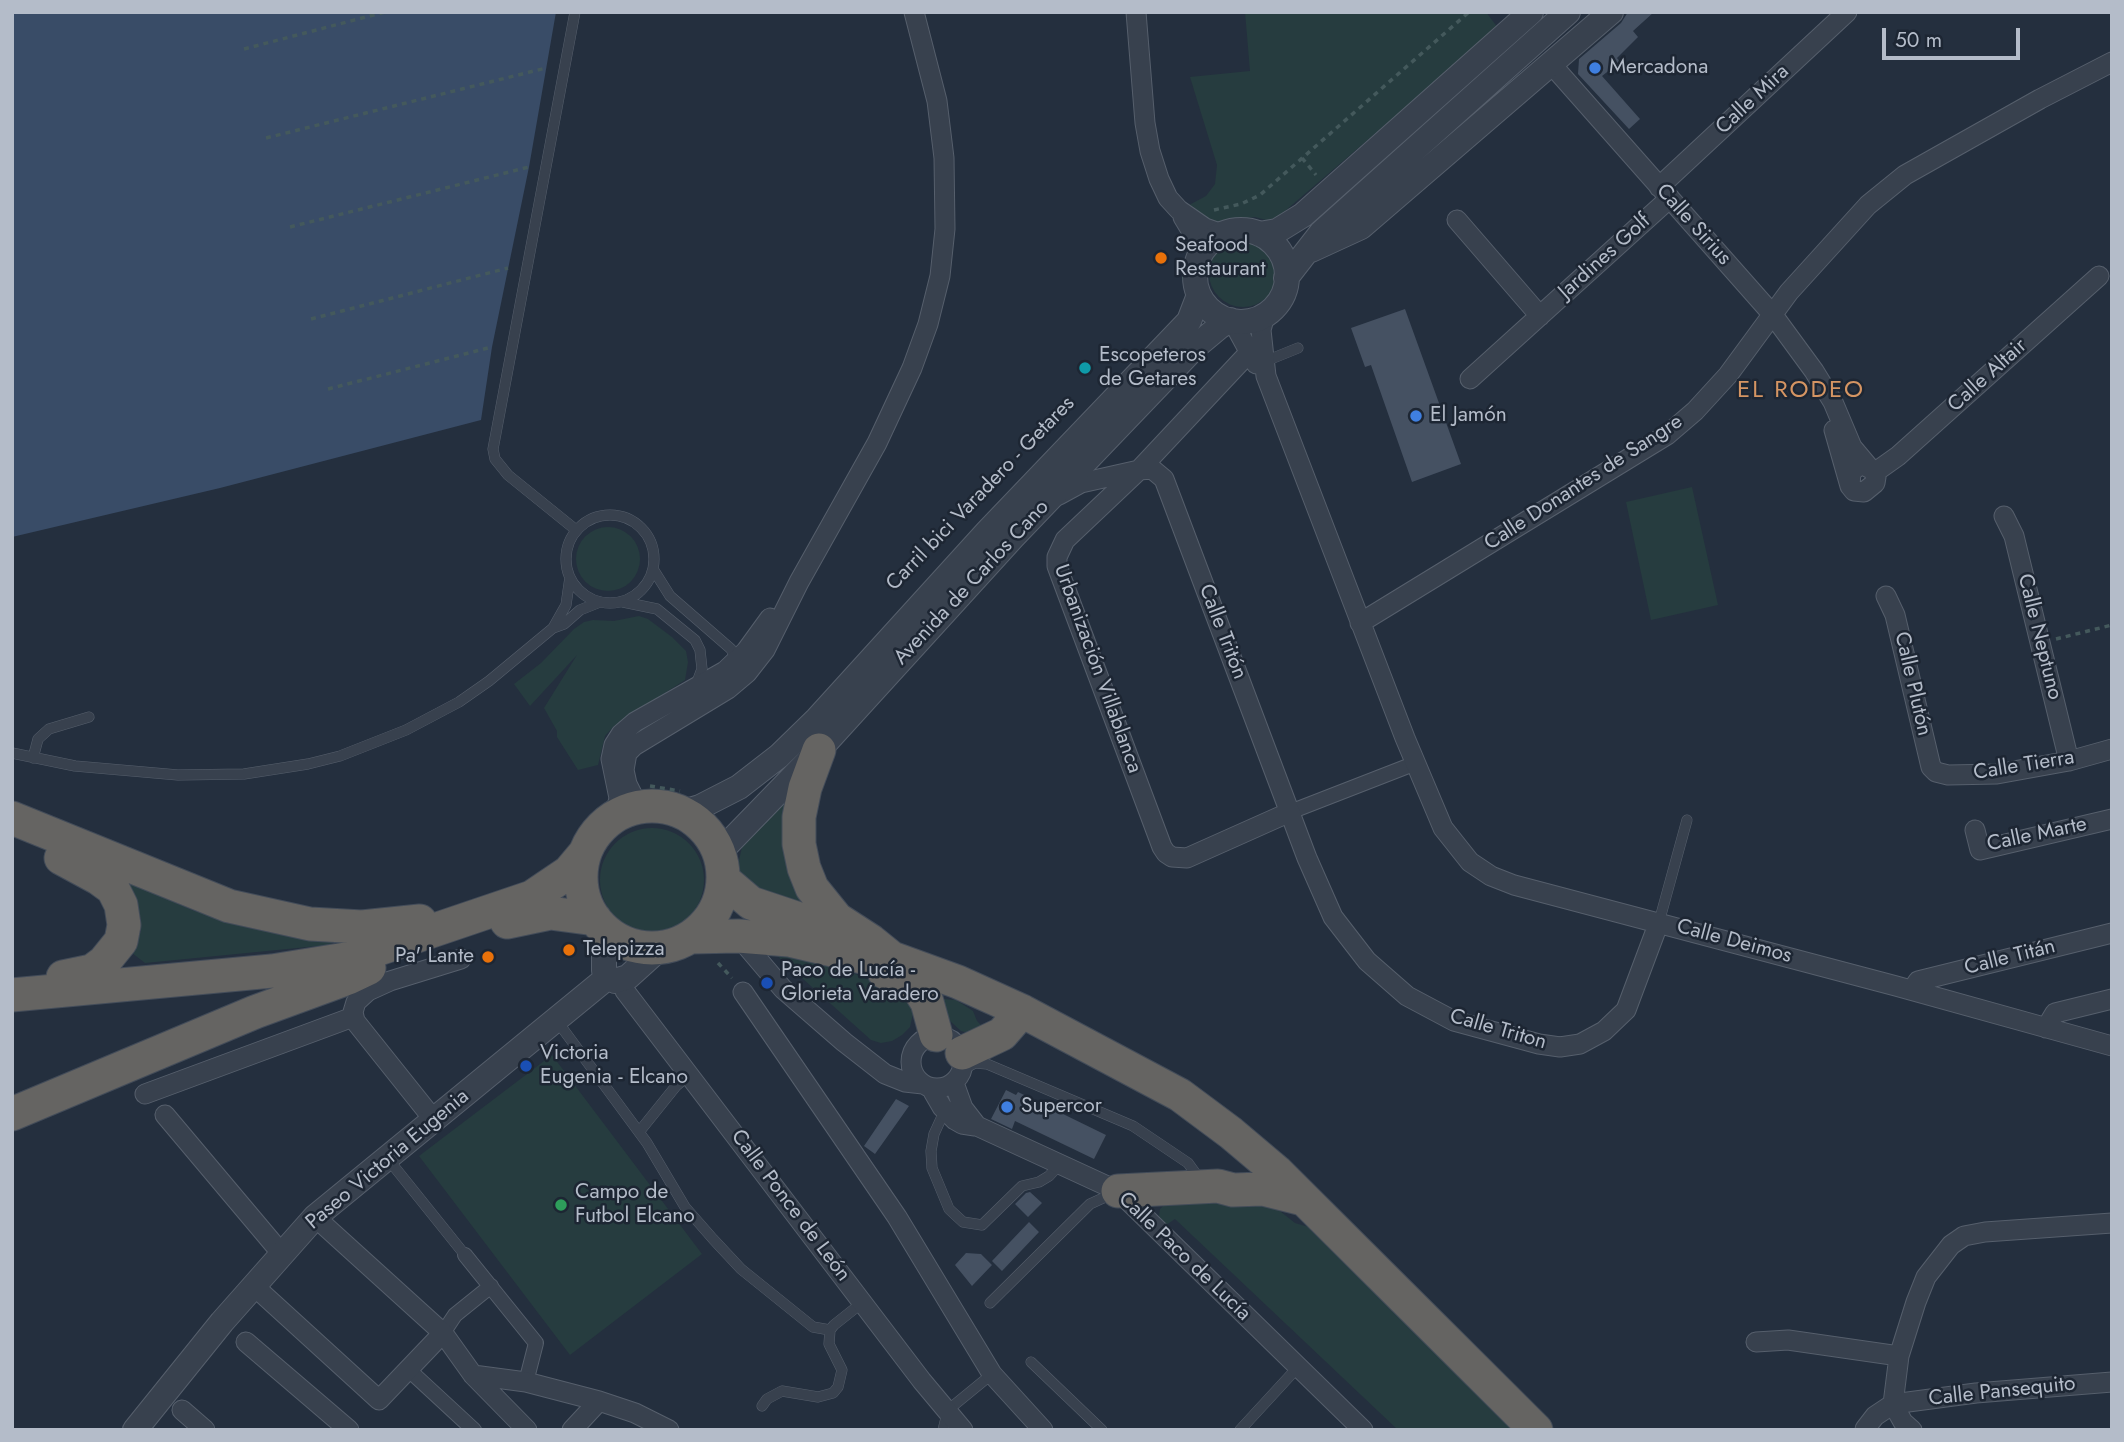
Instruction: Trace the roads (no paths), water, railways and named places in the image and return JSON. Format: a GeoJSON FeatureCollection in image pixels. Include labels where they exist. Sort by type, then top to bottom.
{"type":"FeatureCollection","features":[{"type":"Feature","properties":{"kind":"highway"},"geometry":{"type":"LineString","coordinates":[[819,750],[805,788],[799,817],[799,845],[804,868],[812,888],[824,905],[876,952]]}},
{"type":"Feature","properties":{"kind":"highway"},"geometry":{"type":"LineString","coordinates":[[12,995],[272,971],[352,958],[532,897],[569,872],[602,826],[629,804],[670,808],[683,802],[705,829],[722,867],[751,903],[957,982],[1021,1011],[1180,1095],[1231,1133],[1306,1199],[1536,1430]]}},
{"type":"Feature","properties":{"kind":"highway"},"geometry":{"type":"LineString","coordinates":[[12,818],[229,906],[310,925],[400,925],[502,909]]}},
{"type":"Feature","properties":{"kind":"highway"},"geometry":{"type":"LineString","coordinates":[[12,842],[64,859],[98,877],[113,889],[121,905],[124,925],[121,941],[112,955],[92,971],[12,984]]}},
{"type":"Feature","properties":{"kind":"highway"},"geometry":{"type":"LineString","coordinates":[[585,853],[581,881],[588,907],[601,926]]}},
{"type":"Feature","properties":{"kind":"highway"},"geometry":{"type":"LineString","coordinates":[[12,1114],[384,961],[533,915],[559,914],[601,926],[632,946],[659,949],[682,943],[705,926],[715,912],[721,897],[722,867]]}},
{"type":"Feature","properties":{"kind":"highway"},"geometry":{"type":"LineString","coordinates":[[692,937],[738,936],[789,940],[876,952]]}},
{"type":"Feature","properties":{"kind":"highway"},"geometry":{"type":"LineString","coordinates":[[876,952],[874,968],[918,988],[954,1060],[1002,1034],[1021,1011]]}},
{"type":"Feature","properties":{"kind":"highway"},"geometry":{"type":"LineString","coordinates":[[12,1003],[265,979],[384,961]]}},
{"type":"Feature","properties":{"kind":"highway"},"geometry":{"type":"LineString","coordinates":[[1118,1191],[1150,1204],[1211,1187],[1238,1170],[1242,1157],[1231,1133]]}},
{"type":"Feature","properties":{"kind":"highway"},"geometry":{"type":"LineString","coordinates":[[1211,1187],[1233,1190],[1263,1189],[1306,1199]]}},
{"type":"Feature","properties":{"kind":"street"},"geometry":{"type":"LineString","coordinates":[[629,804],[624,770],[627,753],[634,746],[711,701],[747,673],[765,650],[799,582],[883,431],[924,335],[940,276],[945,229],[944,158],[937,101],[914,12]]}},
{"type":"Feature","properties":{"kind":"street"},"geometry":{"type":"LineString","coordinates":[[1136,12],[1150,151],[1158,179],[1168,198],[1196,235],[1208,244],[1222,234],[1237,230],[1259,234],[1277,231],[1303,215],[1531,12]]}},
{"type":"Feature","properties":{"kind":"street"},"geometry":{"type":"LineString","coordinates":[[1286,278],[1321,233],[1568,12]]}},
{"type":"Feature","properties":{"kind":"street"},"geometry":{"type":"LineString","coordinates":[[1307,251],[1361,227],[1611,12]]}},
{"type":"Feature","properties":{"kind":"street","name":"Calle Mira"},"geometry":{"type":"LineString","coordinates":[[1665,193],[1847,12]]}},
{"type":"Feature","properties":{"kind":"street","name":"Calle Donantes de Sangre"},"geometry":{"type":"LineString","coordinates":[[1360,623],[1667,435],[1695,411],[1728,374],[1789,292],[1868,205],[1905,175],[2112,62]]}},
{"type":"Feature","properties":{"kind":"street","name":"Calle Sirius"},"geometry":{"type":"LineString","coordinates":[[1552,65],[1773,315],[1814,371],[1833,402],[1844,434],[1859,459],[1871,469],[1875,484],[1871,489],[1859,492],[1850,486],[1826,391]]}},
{"type":"Feature","properties":{"kind":"street","name":"Jardines Golf"},"geometry":{"type":"LineString","coordinates":[[1470,379],[1540,316],[1665,193]]}},
{"type":"Feature","properties":{"kind":"street","name":"Jardines Golf"},"geometry":{"type":"LineString","coordinates":[[1457,220],[1540,316]]}},
{"type":"Feature","properties":{"kind":"street"},"geometry":{"type":"LineString","coordinates":[[1259,234],[1276,247],[1286,267],[1280,299],[1265,315],[1261,330],[1261,359]]}},
{"type":"Feature","properties":{"kind":"street"},"geometry":{"type":"LineString","coordinates":[[1196,235],[1192,291],[1213,313],[1232,321],[1244,322],[1265,315]]}},
{"type":"Feature","properties":{"kind":"street","name":"Calle Altair"},"geometry":{"type":"LineString","coordinates":[[1871,469],[1898,456],[2099,276]]}},
{"type":"Feature","properties":{"kind":"street","name":"Avenida de Carlos Cano"},"geometry":{"type":"LineString","coordinates":[[683,802],[700,807],[739,787],[779,756],[817,719],[987,531],[1189,321],[1192,291]]}},
{"type":"Feature","properties":{"kind":"street","name":"Avenida de Carlos Cano"},"geometry":{"type":"LineString","coordinates":[[722,867],[819,750],[1048,501],[1195,347],[1219,327],[1232,321]]}},
{"type":"Feature","properties":{"kind":"street","name":"Calle Deimos"},"geometry":{"type":"LineString","coordinates":[[1232,321],[1261,359],[1360,623],[1443,828],[1470,862],[1491,876],[1514,885],[1913,990],[2112,1046]]}},
{"type":"Feature","properties":{"kind":"street","name":"Urbanización Villablanca"},"geometry":{"type":"LineString","coordinates":[[1261,359],[1065,540],[1056,557],[1057,566],[1162,847],[1172,857],[1187,858],[1290,812]]}},
{"type":"Feature","properties":{"kind":"street","name":"Calle Tritón"},"geometry":{"type":"LineString","coordinates":[[1139,470],[1152,469],[1164,479],[1290,812]]}},
{"type":"Feature","properties":{"kind":"street"},"geometry":{"type":"LineString","coordinates":[[1048,501],[1081,483],[1139,470]]}},
{"type":"Feature","properties":{"kind":"street","name":"Calle Neptuno"},"geometry":{"type":"LineString","coordinates":[[2004,516],[2014,536],[2069,761]]}},
{"type":"Feature","properties":{"kind":"street"},"geometry":{"type":"LineString","coordinates":[[629,804],[619,798],[612,772],[614,745],[621,734],[635,722],[725,671],[746,651],[799,582]]}},
{"type":"Feature","properties":{"kind":"street","name":"Calle Plutón"},"geometry":{"type":"LineString","coordinates":[[1886,596],[1895,615],[1931,767],[1936,772]]}},
{"type":"Feature","properties":{"kind":"street","name":"Calle Tierra"},"geometry":{"type":"LineString","coordinates":[[1936,772],[1948,775],[1997,774],[2069,761],[2112,749]]}},
{"type":"Feature","properties":{"kind":"street"},"geometry":{"type":"LineString","coordinates":[[1290,812],[1416,763]]}},
{"type":"Feature","properties":{"kind":"street","name":"Calle Triton"},"geometry":{"type":"LineString","coordinates":[[1290,812],[1333,917],[1367,961],[1407,996],[1454,1021],[1539,1044],[1560,1047],[1580,1044],[1604,1031],[1626,1010],[1659,922]]}},
{"type":"Feature","properties":{"kind":"street","name":"Calle Marte"},"geometry":{"type":"LineString","coordinates":[[1975,830],[1980,850],[2112,819]]}},
{"type":"Feature","properties":{"kind":"street"},"geometry":{"type":"LineString","coordinates":[[601,926],[604,971],[614,979]]}},
{"type":"Feature","properties":{"kind":"street","name":"Calle Titán"},"geometry":{"type":"LineString","coordinates":[[1913,990],[1918,981],[2112,933]]}},
{"type":"Feature","properties":{"kind":"street"},"geometry":{"type":"LineString","coordinates":[[738,936],[783,989],[886,1074],[905,1082],[947,1086],[954,1060]]}},
{"type":"Feature","properties":{"kind":"street","name":"Paseo Victoria Eugenia"},"geometry":{"type":"LineString","coordinates":[[135,1430],[315,1217],[557,1020],[659,949]]}},
{"type":"Feature","properties":{"kind":"street"},"geometry":{"type":"LineString","coordinates":[[434,1120],[353,1017],[356,1002],[368,991],[390,981],[461,959]]}},
{"type":"Feature","properties":{"kind":"street","name":"Calle Ponce de León"},"geometry":{"type":"LineString","coordinates":[[614,979],[922,1381],[963,1430]]}},
{"type":"Feature","properties":{"kind":"street"},"geometry":{"type":"LineString","coordinates":[[743,992],[897,1217],[992,1374],[1043,1430]]}},
{"type":"Feature","properties":{"kind":"street"},"geometry":{"type":"LineString","coordinates":[[2046,1028],[2056,1013],[2112,999]]}},
{"type":"Feature","properties":{"kind":"street"},"geometry":{"type":"LineString","coordinates":[[145,1094],[353,1017]]}},
{"type":"Feature","properties":{"kind":"street","name":"Calle Paco de Lucía"},"geometry":{"type":"LineString","coordinates":[[954,1060],[921,1041],[912,1054],[913,1071],[945,1110],[962,1124],[977,1126],[1118,1191]]}},
{"type":"Feature","properties":{"kind":"street"},"geometry":{"type":"LineString","coordinates":[[954,1060],[963,1108],[977,1126]]}},
{"type":"Feature","properties":{"kind":"street"},"geometry":{"type":"LineString","coordinates":[[164,1115],[282,1254]]}},
{"type":"Feature","properties":{"kind":"street","name":"Calle Paco de Lucía"},"geometry":{"type":"LineString","coordinates":[[1150,1204],[1298,1367],[1363,1430]]}},
{"type":"Feature","properties":{"kind":"street"},"geometry":{"type":"LineString","coordinates":[[315,1217],[443,1334],[473,1375],[527,1430]]}},
{"type":"Feature","properties":{"kind":"street"},"geometry":{"type":"LineString","coordinates":[[1912,1430],[1903,1422],[1893,1404],[1899,1356],[1926,1277],[1951,1245],[1964,1236],[1985,1232],[2112,1223]]}},
{"type":"Feature","properties":{"kind":"street"},"geometry":{"type":"LineString","coordinates":[[465,1255],[536,1343],[526,1382]]}},
{"type":"Feature","properties":{"kind":"street"},"geometry":{"type":"LineString","coordinates":[[254,1286],[380,1399],[443,1334],[455,1315],[491,1286]]}},
{"type":"Feature","properties":{"kind":"street"},"geometry":{"type":"LineString","coordinates":[[1756,1342],[1788,1339],[1899,1356]]}},
{"type":"Feature","properties":{"kind":"street"},"geometry":{"type":"LineString","coordinates":[[246,1342],[349,1430]]}},
{"type":"Feature","properties":{"kind":"street"},"geometry":{"type":"LineString","coordinates":[[408,1369],[474,1430]]}},
{"type":"Feature","properties":{"kind":"street"},"geometry":{"type":"LineString","coordinates":[[473,1375],[526,1382],[599,1401],[635,1413],[669,1430]]}},
{"type":"Feature","properties":{"kind":"street","name":"Calle Pansequito"},"geometry":{"type":"LineString","coordinates":[[1893,1404],[1976,1393],[2112,1382]]}},
{"type":"Feature","properties":{"kind":"street"},"geometry":{"type":"LineString","coordinates":[[572,1430],[599,1401]]}},
{"type":"Feature","properties":{"kind":"street"},"geometry":{"type":"LineString","coordinates":[[1863,1430],[1875,1416],[1893,1404]]}},
{"type":"Feature","properties":{"kind":"street"},"geometry":{"type":"LineString","coordinates":[[182,1410],[205,1430]]}},
{"type":"Feature","properties":{"kind":"lane"},"geometry":{"type":"LineString","coordinates":[[575,12],[493,449],[495,459],[508,475],[576,530]]}},
{"type":"Feature","properties":{"kind":"lane"},"geometry":{"type":"LineString","coordinates":[[1261,359],[1298,348]]}},
{"type":"Feature","properties":{"kind":"lane"},"geometry":{"type":"LineString","coordinates":[[554,628],[566,605],[570,577],[567,548],[576,530],[584,523],[604,514],[615,514],[635,521],[643,528],[654,547],[650,580],[642,589],[623,601]]}},
{"type":"Feature","properties":{"kind":"lane"},"geometry":{"type":"LineString","coordinates":[[634,746],[647,726],[722,681],[736,666],[737,659],[731,649],[679,605],[653,569]]}},
{"type":"Feature","properties":{"kind":"lane"},"geometry":{"type":"LineString","coordinates":[[570,577],[582,593],[600,602]]}},
{"type":"Feature","properties":{"kind":"lane"},"geometry":{"type":"LineString","coordinates":[[12,753],[75,766],[132,773],[214,776],[271,771],[340,756],[406,730],[459,702],[554,628],[564,624],[580,610],[600,602],[623,601],[657,609],[695,640],[700,650],[702,668],[691,691]]}},
{"type":"Feature","properties":{"kind":"lane"},"geometry":{"type":"LineString","coordinates":[[33,758],[38,739],[49,729],[89,717]]}},
{"type":"Feature","properties":{"kind":"lane"},"geometry":{"type":"LineString","coordinates":[[1659,922],[1688,820]]}},
{"type":"Feature","properties":{"kind":"lane"},"geometry":{"type":"LineString","coordinates":[[557,1020],[639,1132],[673,1183],[685,1207],[741,1269],[813,1327],[830,1330]]}},
{"type":"Feature","properties":{"kind":"lane"},"geometry":{"type":"LineString","coordinates":[[954,1060],[988,1064],[1133,1126],[1188,1163],[1211,1187]]}},
{"type":"Feature","properties":{"kind":"lane"},"geometry":{"type":"LineString","coordinates":[[639,1132],[676,1086],[689,1075]]}},
{"type":"Feature","properties":{"kind":"lane"},"geometry":{"type":"LineString","coordinates":[[945,1110],[934,1134],[932,1168],[949,1209],[963,1222],[982,1225],[1023,1186],[1039,1182],[1060,1164]]}},
{"type":"Feature","properties":{"kind":"lane"},"geometry":{"type":"LineString","coordinates":[[387,1158],[465,1255]]}},
{"type":"Feature","properties":{"kind":"lane"},"geometry":{"type":"LineString","coordinates":[[990,1303],[1090,1204],[1118,1191]]}},
{"type":"Feature","properties":{"kind":"lane"},"geometry":{"type":"LineString","coordinates":[[762,1406],[774,1394],[782,1391],[818,1397],[825,1396],[838,1387],[842,1370],[830,1344],[830,1330],[863,1302]]}},
{"type":"Feature","properties":{"kind":"lane"},"geometry":{"type":"LineString","coordinates":[[1031,1362],[1101,1430]]}},
{"type":"Feature","properties":{"kind":"lane"},"geometry":{"type":"LineString","coordinates":[[1240,1430],[1298,1367]]}},
{"type":"Feature","properties":{"kind":"lane"},"geometry":{"type":"LineString","coordinates":[[943,1430],[948,1410],[992,1374]]}},
{"type":"Feature","properties":{"kind":"water"},"geometry":{"type":"Polygon","coordinates":[[[12,12],[556,12],[529,167],[492,347],[481,420],[220,488],[12,537],[12,12]]]}},
{"type":"Feature","properties":{"kind":"place","name":"Mercadona"},"geometry":{"type":"Point","coordinates":[1595,68]}},
{"type":"Feature","properties":{"kind":"place","name":"Seafood Restaurant"},"geometry":{"type":"Point","coordinates":[1161,258]}},
{"type":"Feature","properties":{"kind":"place","name":"Escopeteros de Getares"},"geometry":{"type":"Point","coordinates":[1085,368]}},
{"type":"Feature","properties":{"kind":"place","name":"El Jamón"},"geometry":{"type":"Point","coordinates":[1416,416]}},
{"type":"Feature","properties":{"kind":"place","name":"Telepizza"},"geometry":{"type":"Point","coordinates":[569,950]}},
{"type":"Feature","properties":{"kind":"place","name":"Pa' Lante"},"geometry":{"type":"Point","coordinates":[488,957]}},
{"type":"Feature","properties":{"kind":"place","name":"Paco de Lucía - Glorieta Varadero"},"geometry":{"type":"Point","coordinates":[767,983]}},
{"type":"Feature","properties":{"kind":"place","name":"Victoria Eugenia - Elcano"},"geometry":{"type":"Point","coordinates":[526,1066]}},
{"type":"Feature","properties":{"kind":"place","name":"Supercor"},"geometry":{"type":"Point","coordinates":[1007,1107]}},
{"type":"Feature","properties":{"kind":"place","name":"Campo de Futbol Elcano"},"geometry":{"type":"Point","coordinates":[561,1205]}},
{"type":"Feature","properties":{"kind":"district","name":"EL RODEO"},"geometry":{"type":"Point","coordinates":[1801,391]}}]}
